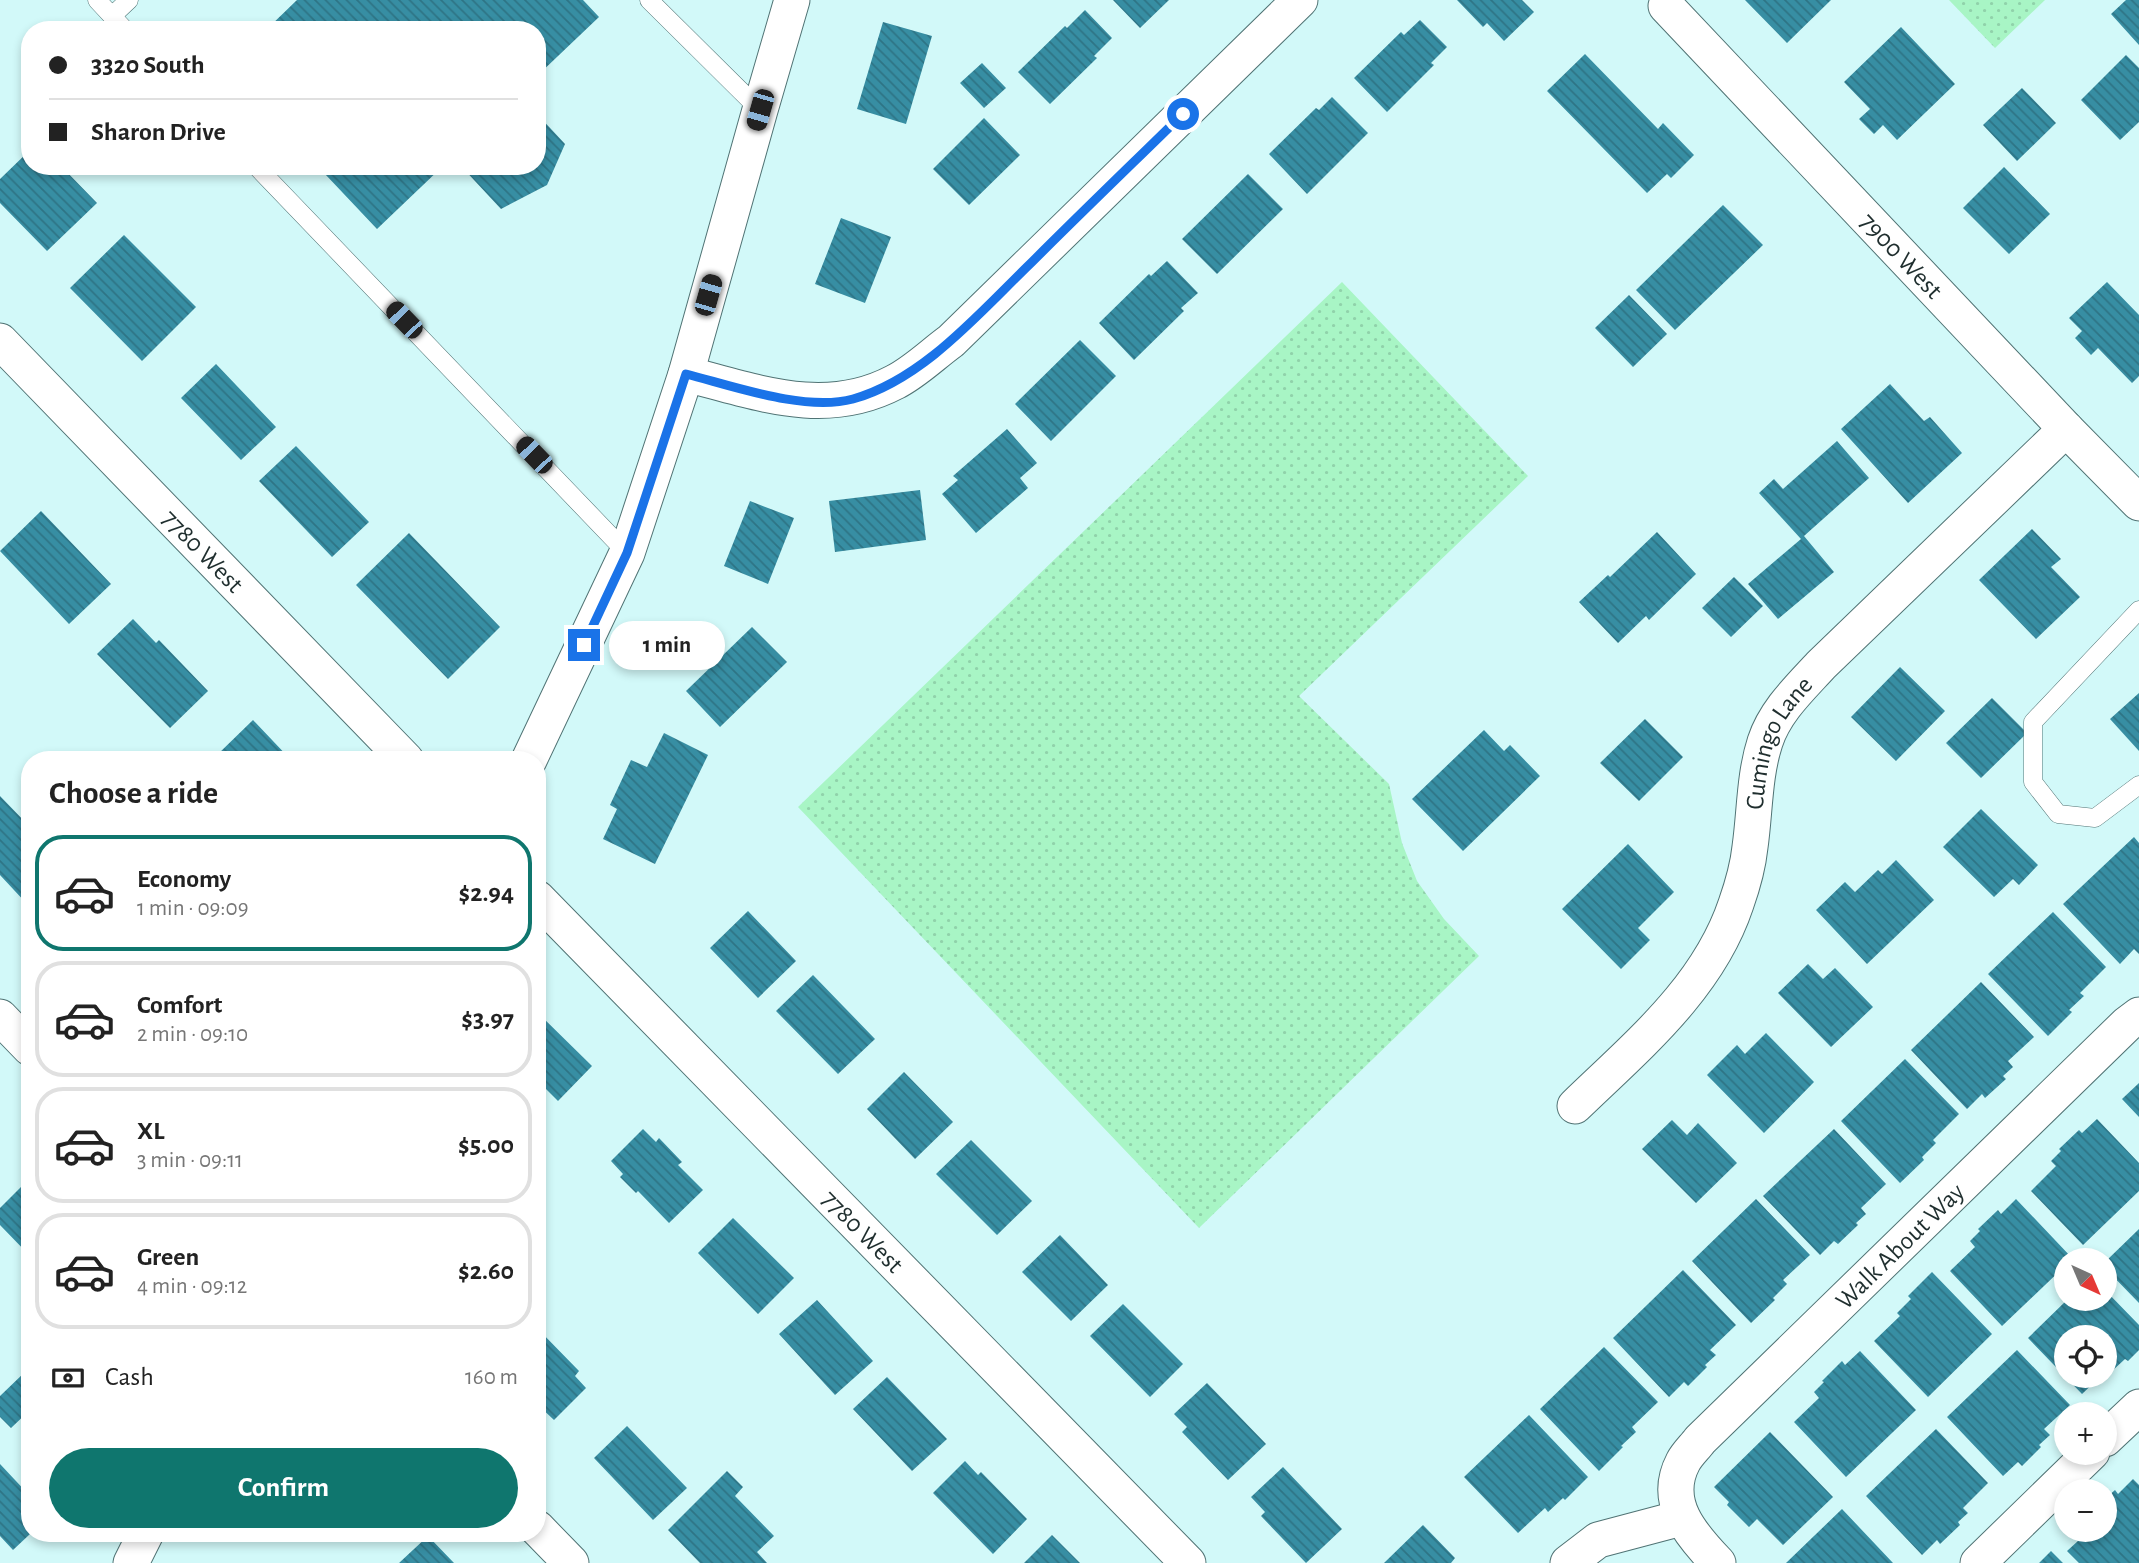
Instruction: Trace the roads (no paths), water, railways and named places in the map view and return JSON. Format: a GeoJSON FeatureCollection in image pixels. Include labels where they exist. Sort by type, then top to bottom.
{"type":"FeatureCollection","features":[{"type":"Feature","properties":{"kind":"street"},"geometry":{"type":"LineString","coordinates":[[533,751],[627,553],[686,374],[792,0]]}},
{"type":"Feature","properties":{"kind":"street"},"geometry":{"type":"LineString","coordinates":[[686,374],[792,400],[851,399],[896,382],[951,341],[1300,0]]}},
{"type":"Feature","properties":{"kind":"street","name":"7900 West"},"geometry":{"type":"LineString","coordinates":[[1665,6],[2139,503]]}},
{"type":"Feature","properties":{"kind":"street","name":"7780 West"},"geometry":{"type":"LineString","coordinates":[[0,341],[397,751]]}},
{"type":"Feature","properties":{"kind":"street","name":"Cumingo Lane"},"geometry":{"type":"LineString","coordinates":[[1575,1107],[1675,1007],[1709,964],[1736,905],[1750,850],[1755,795],[1766,741],[1785,704],[1821,665],[2066,429]]}},
{"type":"Feature","properties":{"kind":"street","name":"7780 West"},"geometry":{"type":"LineString","coordinates":[[546,907],[1188,1563]]}},
{"type":"Feature","properties":{"kind":"street","name":"Walk About Way"},"geometry":{"type":"LineString","coordinates":[[1678,1503],[1683,1462],[1700,1440],[2127,1024],[2139,1016]]}},
{"type":"Feature","properties":{"kind":"street"},"geometry":{"type":"LineString","coordinates":[[0,1017],[21,1039]]}},
{"type":"Feature","properties":{"kind":"street"},"geometry":{"type":"LineString","coordinates":[[2117,1427],[2139,1406]]}},
{"type":"Feature","properties":{"kind":"street"},"geometry":{"type":"LineString","coordinates":[[1978,1563],[2079,1465]]}},
{"type":"Feature","properties":{"kind":"street"},"geometry":{"type":"LineString","coordinates":[[1568,1563],[1598,1541],[1678,1503],[1699,1544],[1718,1563]]}},
{"type":"Feature","properties":{"kind":"street"},"geometry":{"type":"LineString","coordinates":[[546,1537],[571,1563]]}},
{"type":"Feature","properties":{"kind":"street"},"geometry":{"type":"LineString","coordinates":[[131,1563],[142,1542]]}},
{"type":"Feature","properties":{"kind":"lane"},"geometry":{"type":"LineString","coordinates":[[97,0],[117,21]]}},
{"type":"Feature","properties":{"kind":"lane"},"geometry":{"type":"LineString","coordinates":[[112,16],[129,0]]}},
{"type":"Feature","properties":{"kind":"lane"},"geometry":{"type":"LineString","coordinates":[[649,0],[760,110]]}},
{"type":"Feature","properties":{"kind":"lane"},"geometry":{"type":"LineString","coordinates":[[265,175],[627,553]]}},
{"type":"Feature","properties":{"kind":"lane"},"geometry":{"type":"LineString","coordinates":[[2139,610],[2033,722],[2033,782],[2058,814],[2095,818],[2139,785]]}}]}
